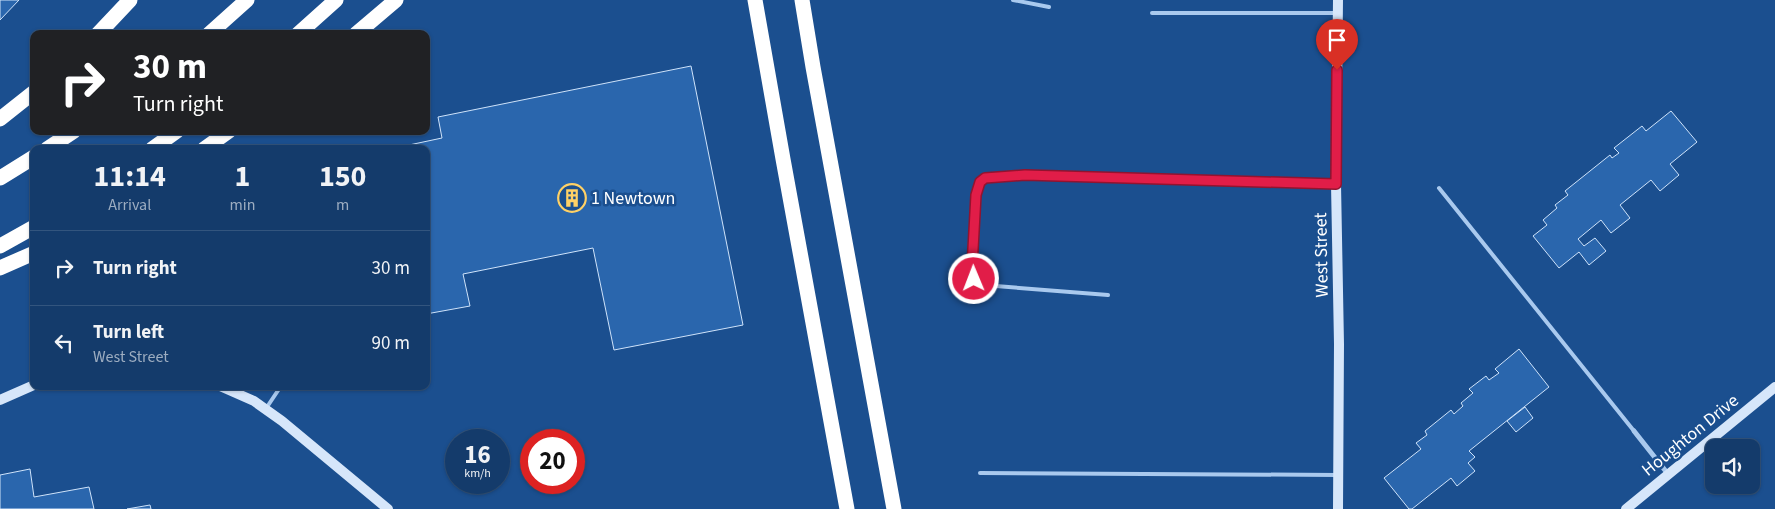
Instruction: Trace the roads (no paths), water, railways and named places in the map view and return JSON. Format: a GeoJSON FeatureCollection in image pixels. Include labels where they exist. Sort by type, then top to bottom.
{"type":"FeatureCollection","features":[{"type":"Feature","properties":{"kind":"highway"},"geometry":{"type":"LineString","coordinates":[[102,30],[130,0]]}},
{"type":"Feature","properties":{"kind":"highway"},"geometry":{"type":"LineString","coordinates":[[214,30],[248,0]]}},
{"type":"Feature","properties":{"kind":"highway"},"geometry":{"type":"LineString","coordinates":[[302,30],[336,0]]}},
{"type":"Feature","properties":{"kind":"highway"},"geometry":{"type":"LineString","coordinates":[[361,30],[396,0]]}},
{"type":"Feature","properties":{"kind":"highway"},"geometry":{"type":"LineString","coordinates":[[755,0],[847,509]]}},
{"type":"Feature","properties":{"kind":"highway"},"geometry":{"type":"LineString","coordinates":[[802,0],[894,509]]}},
{"type":"Feature","properties":{"kind":"highway"},"geometry":{"type":"LineString","coordinates":[[0,119],[30,95]]}},
{"type":"Feature","properties":{"kind":"highway"},"geometry":{"type":"LineString","coordinates":[[52,145],[68,135]]}},
{"type":"Feature","properties":{"kind":"highway"},"geometry":{"type":"LineString","coordinates":[[157,145],[171,135]]}},
{"type":"Feature","properties":{"kind":"highway"},"geometry":{"type":"LineString","coordinates":[[210,145],[223,135]]}},
{"type":"Feature","properties":{"kind":"highway"},"geometry":{"type":"LineString","coordinates":[[0,178],[30,159]]}},
{"type":"Feature","properties":{"kind":"highway"},"geometry":{"type":"LineString","coordinates":[[0,246],[30,229]]}},
{"type":"Feature","properties":{"kind":"highway"},"geometry":{"type":"LineString","coordinates":[[0,268],[30,255]]}},
{"type":"Feature","properties":{"kind":"main road","name":"West Street"},"geometry":{"type":"LineString","coordinates":[[1338,0],[1336,184],[1339,344],[1338,509]]}},
{"type":"Feature","properties":{"kind":"main road"},"geometry":{"type":"LineString","coordinates":[[0,400],[30,387]]}},
{"type":"Feature","properties":{"kind":"main road","name":"Houghton Drive"},"geometry":{"type":"LineString","coordinates":[[1626,509],[1775,387]]}},
{"type":"Feature","properties":{"kind":"main road"},"geometry":{"type":"LineString","coordinates":[[228,390],[254,402],[282,421],[388,509]]}},
{"type":"Feature","properties":{"kind":"street"},"geometry":{"type":"LineString","coordinates":[[1634,431],[1668,474]]}},
{"type":"Feature","properties":{"kind":"lane"},"geometry":{"type":"LineString","coordinates":[[1013,0],[1049,7]]}},
{"type":"Feature","properties":{"kind":"lane"},"geometry":{"type":"LineString","coordinates":[[1152,13],[1338,13]]}},
{"type":"Feature","properties":{"kind":"lane"},"geometry":{"type":"LineString","coordinates":[[1108,295],[983,285],[978,283],[974,279],[972,267],[976,195],[980,182],[985,178],[996,176],[1025,175],[1336,184]]}},
{"type":"Feature","properties":{"kind":"lane"},"geometry":{"type":"LineString","coordinates":[[1439,188],[1634,431]]}},
{"type":"Feature","properties":{"kind":"lane"},"geometry":{"type":"LineString","coordinates":[[265,409],[278,390]]}},
{"type":"Feature","properties":{"kind":"lane"},"geometry":{"type":"LineString","coordinates":[[980,473],[1339,475]]}},
{"type":"Feature","properties":{"kind":"place","name":"1 Newtown"},"geometry":{"type":"Point","coordinates":[572,198]}}]}
